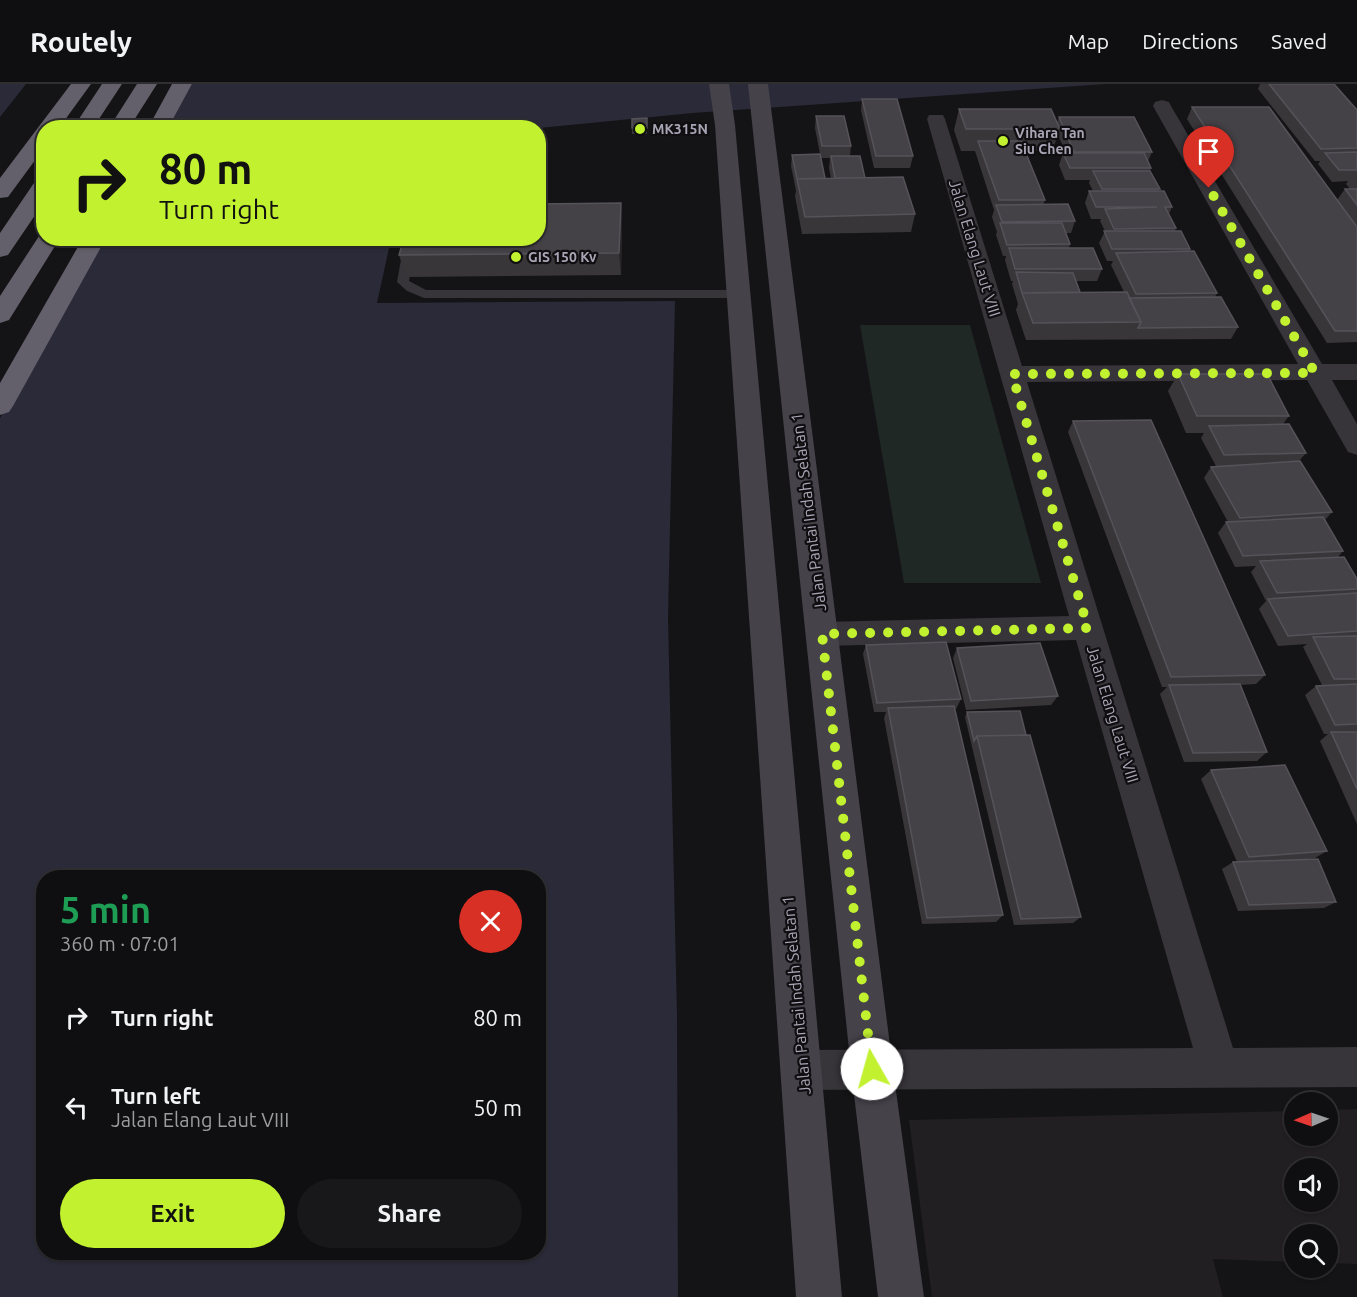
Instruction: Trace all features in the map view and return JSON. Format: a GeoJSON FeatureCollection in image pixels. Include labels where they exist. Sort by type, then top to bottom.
{"type":"FeatureCollection","features":[{"type":"Feature","properties":{"kind":"highway"},"geometry":{"type":"LineString","coordinates":[[54,120],[81,84]]}},
{"type":"Feature","properties":{"kind":"highway"},"geometry":{"type":"LineString","coordinates":[[88,120],[112,84]]}},
{"type":"Feature","properties":{"kind":"highway"},"geometry":{"type":"LineString","coordinates":[[124,120],[147,84]]}},
{"type":"Feature","properties":{"kind":"highway"},"geometry":{"type":"LineString","coordinates":[[162,120],[182,84]]}},
{"type":"Feature","properties":{"kind":"highway"},"geometry":{"type":"LineString","coordinates":[[0,192],[36,145]]}},
{"type":"Feature","properties":{"kind":"highway"},"geometry":{"type":"LineString","coordinates":[[0,250],[36,197]]}},
{"type":"Feature","properties":{"kind":"highway"},"geometry":{"type":"LineString","coordinates":[[0,315],[44,246]]}},
{"type":"Feature","properties":{"kind":"highway"},"geometry":{"type":"LineString","coordinates":[[0,406],[90,246]]}},
{"type":"Feature","properties":{"kind":"street","name":"Jalan Pantai Indah Selatan 1"},"geometry":{"type":"LineString","coordinates":[[719,84],[725,125],[819,1297]]}},
{"type":"Feature","properties":{"kind":"street","name":"Jalan Pantai Indah Selatan 1"},"geometry":{"type":"LineString","coordinates":[[758,84],[872,1069],[901,1297]]}},
{"type":"Feature","properties":{"kind":"street"},"geometry":{"type":"LineString","coordinates":[[1161,106],[1357,446]]}},
{"type":"Feature","properties":{"kind":"street","name":"Jalan Elang Laut VIII"},"geometry":{"type":"LineString","coordinates":[[936,119],[1219,1068]]}},
{"type":"Feature","properties":{"kind":"street"},"geometry":{"type":"LineString","coordinates":[[1012,374],[1357,372]]}},
{"type":"Feature","properties":{"kind":"street"},"geometry":{"type":"LineString","coordinates":[[822,634],[1088,628]]}},
{"type":"Feature","properties":{"kind":"street"},"geometry":{"type":"LineString","coordinates":[[802,1070],[1357,1067]]}},
{"type":"Feature","properties":{"kind":"lane"},"geometry":{"type":"LineString","coordinates":[[409,246],[403,282],[424,294],[738,294]]}},
{"type":"Feature","properties":{"kind":"shaded area"},"geometry":{"type":"Polygon","coordinates":[[[860,325],[970,325],[1041,583],[904,583],[860,325]]]}},
{"type":"Feature","properties":{"kind":"shaded area"},"geometry":{"type":"Polygon","coordinates":[[[1357,1109],[1357,1264],[1338,1263],[1338,1224],[1284,1224],[1284,1262],[1213,1259],[1223,1297],[932,1297],[909,1120],[1284,1111],[1284,1146],[1338,1146],[1338,1110],[1357,1109]]]}},
{"type":"Feature","properties":{"kind":"water"},"geometry":{"type":"Polygon","coordinates":[[[0,84],[26,84],[0,117],[0,84]]]}},
{"type":"Feature","properties":{"kind":"water"},"geometry":{"type":"Polygon","coordinates":[[[192,84],[1106,84],[693,113],[546,127],[546,120],[172,120],[192,84]]]}},
{"type":"Feature","properties":{"kind":"water"},"geometry":{"type":"Polygon","coordinates":[[[99,246],[389,246],[377,303],[675,301],[668,618],[677,1015],[678,1297],[0,1297],[0,418],[99,246]]]}},
{"type":"Feature","properties":{"kind":"building"},"geometry":{"type":"Polygon","coordinates":[[[1269,84],[1334,84],[1357,110],[1357,148],[1321,149],[1269,84]]]}},
{"type":"Feature","properties":{"kind":"building"},"geometry":{"type":"Polygon","coordinates":[[[862,99],[897,99],[913,156],[876,156],[862,99]]]}},
{"type":"Feature","properties":{"kind":"building"},"geometry":{"type":"Polygon","coordinates":[[[1192,107],[1269,107],[1357,227],[1357,331],[1335,331],[1192,107]]]}},
{"type":"Feature","properties":{"kind":"building"},"geometry":{"type":"Polygon","coordinates":[[[959,109],[1051,109],[1060,129],[966,129],[959,109]]]}},
{"type":"Feature","properties":{"kind":"building"},"geometry":{"type":"Polygon","coordinates":[[[816,116],[844,116],[851,146],[822,146],[816,116]]]}},
{"type":"Feature","properties":{"kind":"building"},"geometry":{"type":"Polygon","coordinates":[[[1059,117],[1134,117],[1152,152],[1074,152],[1059,117]]]}},
{"type":"Feature","properties":{"kind":"building"},"geometry":{"type":"Polygon","coordinates":[[[647,118],[647,128],[632,128],[632,119],[647,118]]]}},
{"type":"Feature","properties":{"kind":"building"},"geometry":{"type":"Polygon","coordinates":[[[978,141],[1021,141],[1045,200],[999,200],[978,141]]]}},
{"type":"Feature","properties":{"kind":"building"},"geometry":{"type":"Polygon","coordinates":[[[1357,152],[1357,170],[1339,170],[1325,153],[1357,152]]]}},
{"type":"Feature","properties":{"kind":"building"},"geometry":{"type":"Polygon","coordinates":[[[1063,153],[1144,153],[1151,168],[1070,168],[1063,153]]]}},
{"type":"Feature","properties":{"kind":"building"},"geometry":{"type":"Polygon","coordinates":[[[820,154],[825,178],[797,179],[792,155],[820,154]]]}},
{"type":"Feature","properties":{"kind":"building"},"geometry":{"type":"Polygon","coordinates":[[[831,156],[860,156],[865,178],[835,178],[831,156]]]}},
{"type":"Feature","properties":{"kind":"building"},"geometry":{"type":"Polygon","coordinates":[[[1093,171],[1150,171],[1160,189],[1102,189],[1093,171]]]}},
{"type":"Feature","properties":{"kind":"building"},"geometry":{"type":"Polygon","coordinates":[[[903,177],[915,214],[805,217],[797,179],[903,177]]]}},
{"type":"Feature","properties":{"kind":"building"},"geometry":{"type":"Polygon","coordinates":[[[1345,189],[1357,189],[1357,205],[1345,189]]]}},
{"type":"Feature","properties":{"kind":"building"},"geometry":{"type":"Polygon","coordinates":[[[1089,191],[1164,191],[1172,207],[1165,207],[1176,228],[1114,229],[1105,209],[1157,207],[1096,207],[1089,191]]]}},
{"type":"Feature","properties":{"kind":"building"},"geometry":{"type":"Polygon","coordinates":[[[621,203],[619,253],[399,255],[402,246],[546,246],[546,204],[621,203]]]}},
{"type":"Feature","properties":{"kind":"building"},"geometry":{"type":"Polygon","coordinates":[[[1068,204],[1075,221],[1002,222],[996,205],[1068,204]]]}},
{"type":"Feature","properties":{"kind":"building"},"geometry":{"type":"Polygon","coordinates":[[[1000,223],[1062,223],[1070,244],[1007,245],[1000,223]]]}},
{"type":"Feature","properties":{"kind":"building"},"geometry":{"type":"Polygon","coordinates":[[[1104,231],[1181,231],[1190,249],[1112,249],[1104,231]]]}},
{"type":"Feature","properties":{"kind":"building"},"geometry":{"type":"Polygon","coordinates":[[[1009,248],[1093,248],[1102,269],[1015,269],[1009,248]]]}},
{"type":"Feature","properties":{"kind":"building"},"geometry":{"type":"Polygon","coordinates":[[[1194,251],[1217,293],[1136,294],[1116,253],[1194,251]]]}},
{"type":"Feature","properties":{"kind":"building"},"geometry":{"type":"Polygon","coordinates":[[[1016,272],[1073,273],[1080,292],[1022,293],[1016,272]]]}},
{"type":"Feature","properties":{"kind":"building"},"geometry":{"type":"Polygon","coordinates":[[[1127,292],[1141,322],[1033,323],[1022,293],[1127,292]]]}},
{"type":"Feature","properties":{"kind":"building"},"geometry":{"type":"Polygon","coordinates":[[[1221,297],[1238,327],[1138,328],[1141,322],[1129,298],[1221,297]]]}},
{"type":"Feature","properties":{"kind":"building"},"geometry":{"type":"Polygon","coordinates":[[[1178,374],[1267,374],[1289,416],[1197,416],[1178,374]]]}},
{"type":"Feature","properties":{"kind":"building"},"geometry":{"type":"Polygon","coordinates":[[[1151,420],[1265,675],[1171,677],[1073,421],[1151,420]]]}},
{"type":"Feature","properties":{"kind":"building"},"geometry":{"type":"Polygon","coordinates":[[[1289,424],[1306,453],[1224,455],[1209,426],[1289,424]]]}},
{"type":"Feature","properties":{"kind":"building"},"geometry":{"type":"Polygon","coordinates":[[[1300,461],[1332,512],[1240,518],[1211,467],[1300,461]]]}},
{"type":"Feature","properties":{"kind":"building"},"geometry":{"type":"Polygon","coordinates":[[[1323,517],[1343,551],[1243,556],[1226,522],[1323,517]]]}},
{"type":"Feature","properties":{"kind":"building"},"geometry":{"type":"Polygon","coordinates":[[[1344,557],[1357,579],[1357,589],[1277,593],[1260,561],[1344,557]]]}},
{"type":"Feature","properties":{"kind":"building"},"geometry":{"type":"Polygon","coordinates":[[[1357,593],[1357,631],[1288,636],[1268,599],[1357,593]]]}},
{"type":"Feature","properties":{"kind":"building"},"geometry":{"type":"Polygon","coordinates":[[[1357,636],[1357,679],[1334,679],[1313,637],[1357,636]]]}},
{"type":"Feature","properties":{"kind":"building"},"geometry":{"type":"Polygon","coordinates":[[[946,642],[961,699],[877,703],[866,645],[946,642]]]}},
{"type":"Feature","properties":{"kind":"building"},"geometry":{"type":"Polygon","coordinates":[[[1040,643],[1058,696],[971,701],[957,648],[1040,643]]]}},
{"type":"Feature","properties":{"kind":"building"},"geometry":{"type":"Polygon","coordinates":[[[1240,684],[1267,752],[1193,753],[1169,685],[1240,684]]]}},
{"type":"Feature","properties":{"kind":"building"},"geometry":{"type":"Polygon","coordinates":[[[1357,684],[1357,724],[1335,725],[1316,686],[1357,684]]]}},
{"type":"Feature","properties":{"kind":"building"},"geometry":{"type":"Polygon","coordinates":[[[954,706],[1003,915],[927,918],[888,708],[954,706]]]}},
{"type":"Feature","properties":{"kind":"building"},"geometry":{"type":"Polygon","coordinates":[[[1020,711],[1026,735],[977,736],[974,741],[967,712],[1020,711]]]}},
{"type":"Feature","properties":{"kind":"building"},"geometry":{"type":"Polygon","coordinates":[[[1331,732],[1357,732],[1357,789],[1331,732]]]}},
{"type":"Feature","properties":{"kind":"building"},"geometry":{"type":"Polygon","coordinates":[[[1030,735],[1081,917],[1021,919],[977,736],[1030,735]]]}},
{"type":"Feature","properties":{"kind":"building"},"geometry":{"type":"Polygon","coordinates":[[[1285,765],[1327,851],[1249,857],[1211,770],[1285,765]]]}},
{"type":"Feature","properties":{"kind":"building"},"geometry":{"type":"Polygon","coordinates":[[[1318,859],[1336,902],[1249,905],[1233,862],[1318,859]]]}},
{"type":"Feature","properties":{"kind":"place","name":"MK315N"},"geometry":{"type":"Point","coordinates":[640,129]}},
{"type":"Feature","properties":{"kind":"place","name":"Vihara Tan Siu Chen"},"geometry":{"type":"Point","coordinates":[1003,141]}},
{"type":"Feature","properties":{"kind":"place","name":"GIS 150 Kv"},"geometry":{"type":"Point","coordinates":[516,257]}},
{"type":"Feature","properties":{"kind":"route"},"geometry":{"type":"LineString","coordinates":[[872,1069],[822,634],[1088,628],[1012,374],[1315,373],[1209,188]]}}]}
